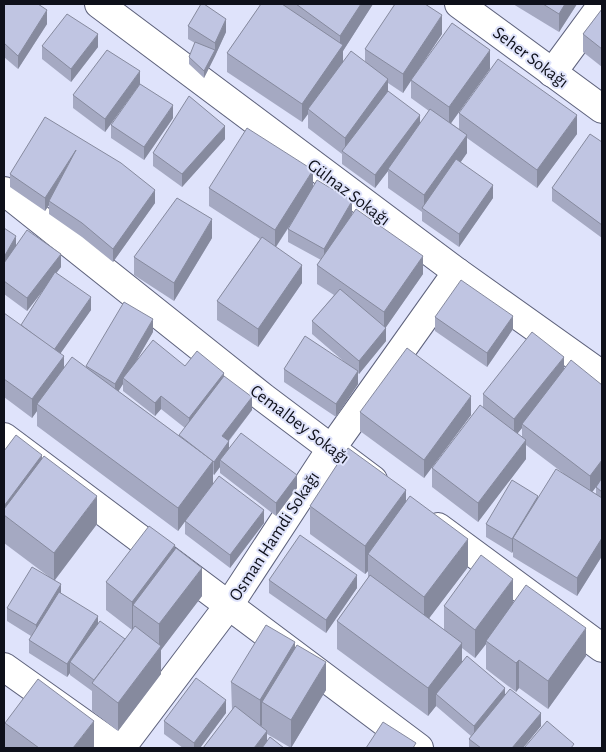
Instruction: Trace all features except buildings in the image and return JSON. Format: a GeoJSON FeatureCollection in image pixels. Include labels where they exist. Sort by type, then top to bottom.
{"type":"FeatureCollection","features":[{"type":"Feature","properties":{"kind":"street","name":"Gülnaz Sokağı"},"geometry":{"type":"LineString","coordinates":[[99,4],[457,272],[602,375]]}},
{"type":"Feature","properties":{"kind":"street","name":"Seher Sokağı"},"geometry":{"type":"LineString","coordinates":[[459,4],[602,110]]}},
{"type":"Feature","properties":{"kind":"street"},"geometry":{"type":"LineString","coordinates":[[552,73],[602,4]]}},
{"type":"Feature","properties":{"kind":"street","name":"Cemalbey Sokağı"},"geometry":{"type":"LineString","coordinates":[[4,191],[264,398],[395,496]]}},
{"type":"Feature","properties":{"kind":"street","name":"Osman Hamdi Sokağı"},"geometry":{"type":"LineString","coordinates":[[120,748],[229,605],[331,449],[457,272]]}},
{"type":"Feature","properties":{"kind":"street"},"geometry":{"type":"LineString","coordinates":[[4,437],[419,748]]}},
{"type":"Feature","properties":{"kind":"street"},"geometry":{"type":"LineString","coordinates":[[419,513],[602,648]]}},
{"type":"Feature","properties":{"kind":"street"},"geometry":{"type":"LineString","coordinates":[[4,667],[120,748]]}}]}
